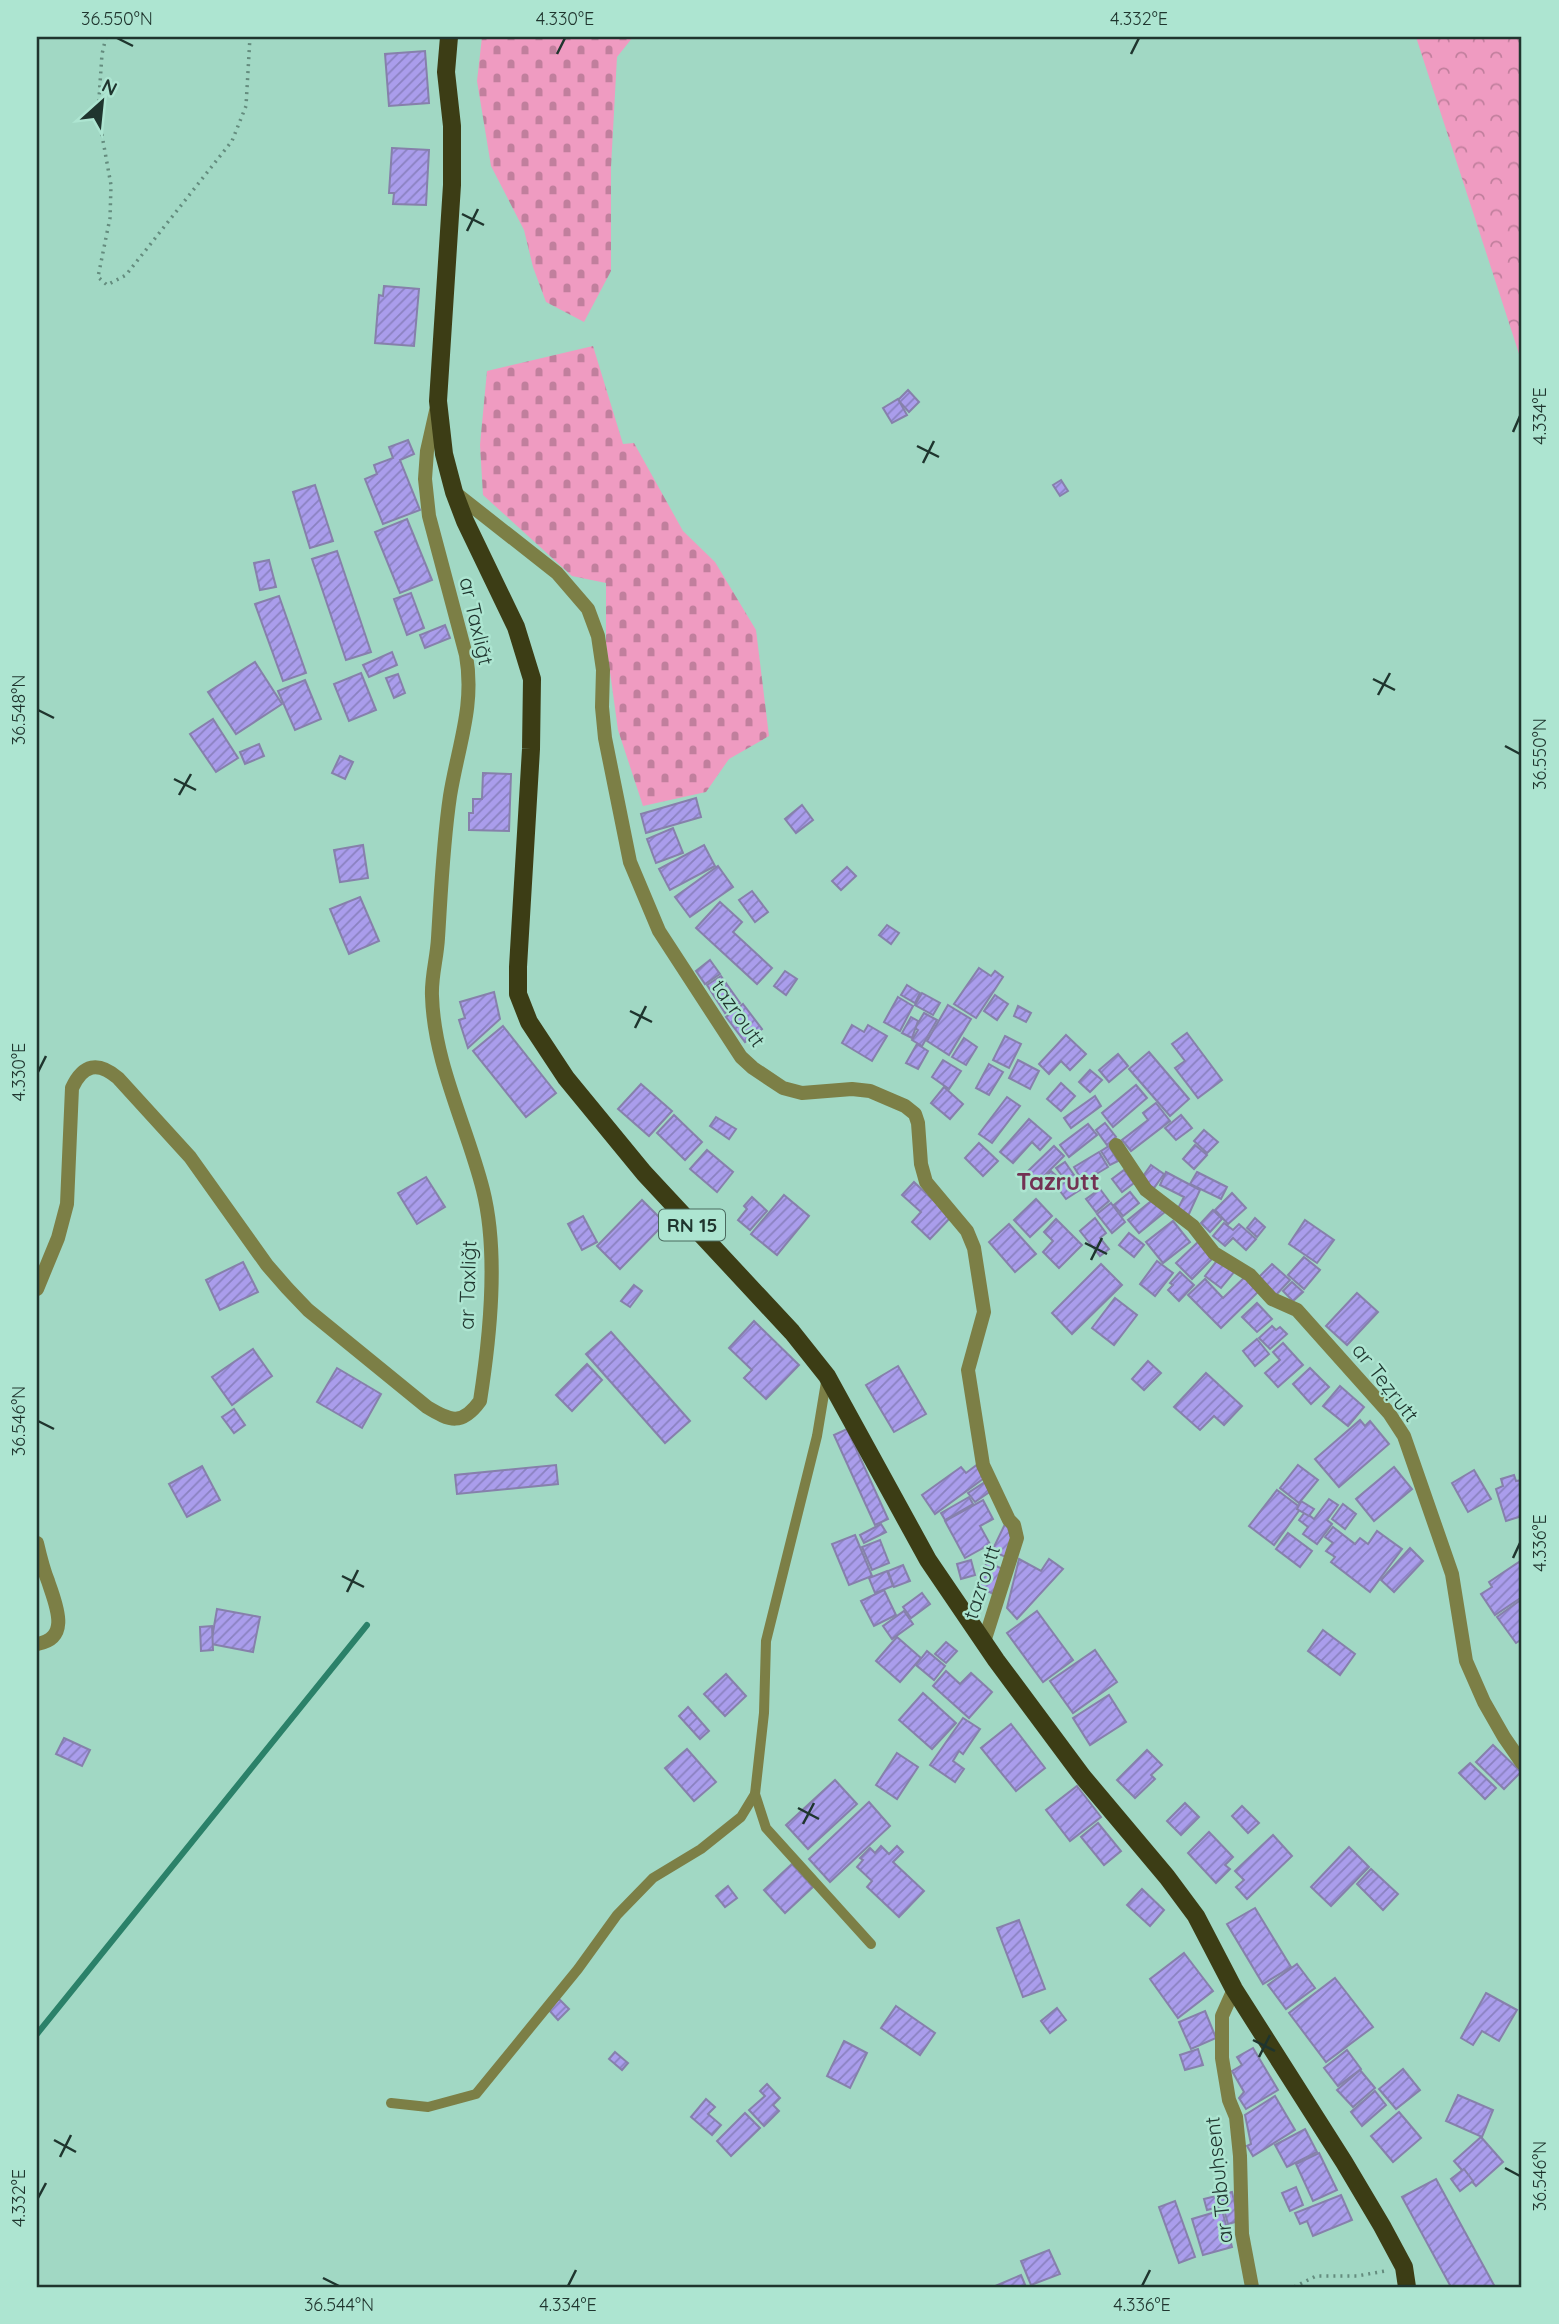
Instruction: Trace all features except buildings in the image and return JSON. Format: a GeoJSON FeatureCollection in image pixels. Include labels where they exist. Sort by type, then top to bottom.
{"type":"FeatureCollection","features":[{"type":"Feature","properties":{"kind":"main road","name":"RN 15"},"geometry":{"type":"LineString","coordinates":[[449,37],[446,72],[452,126],[452,185],[438,401],[444,454],[454,492],[465,521],[516,627],[532,679],[531,749],[518,981],[518,994],[529,1022],[566,1078],[644,1173],[792,1332],[827,1376],[928,1560],[984,1642],[1083,1777],[1196,1916],[1234,1989],[1344,2162],[1408,2280]]}},
{"type":"Feature","properties":{"kind":"street","name":"ar Taxliǧt"},"geometry":{"type":"LineString","coordinates":[[37,1289],[58,1238],[67,1204],[72,1088],[78,1074],[93,1066],[107,1068],[190,1157],[267,1265],[308,1310],[427,1407],[444,1417],[459,1420],[471,1414],[480,1401],[492,1270],[489,1228],[483,1191],[440,1052],[433,1022],[432,1002],[447,816],[469,696],[466,655],[429,516],[425,479],[427,451],[438,401]]}},
{"type":"Feature","properties":{"kind":"street","name":"tazroutt"},"geometry":{"type":"LineString","coordinates":[[454,492],[557,573],[588,609],[598,636],[603,670],[605,738],[631,862],[659,931],[741,1056],[753,1068],[783,1088],[802,1093],[852,1089],[870,1091],[905,1106],[915,1114],[926,1182],[967,1231],[974,1248],[984,1312],[968,1370],[981,1455],[1009,1520],[1014,1525],[1017,1538],[984,1642]]}},
{"type":"Feature","properties":{"kind":"street","name":"ar Teẓṛutt"},"geometry":{"type":"LineString","coordinates":[[1116,1145],[1146,1190],[1193,1226],[1214,1253],[1250,1275],[1272,1299],[1297,1310],[1389,1413],[1404,1436],[1452,1574],[1466,1661],[1484,1702],[1522,1763]]}},
{"type":"Feature","properties":{"kind":"street"},"geometry":{"type":"LineString","coordinates":[[37,1544],[58,1609],[59,1623],[54,1636],[47,1642],[37,1644]]}},
{"type":"Feature","properties":{"kind":"street","name":"ar Tabuḥsent"},"geometry":{"type":"LineString","coordinates":[[1234,1989],[1222,2017],[1222,2059],[1229,2100],[1236,2117],[1242,2234],[1252,2287]]}},
{"type":"Feature","properties":{"kind":"lane"},"geometry":{"type":"LineString","coordinates":[[827,1376],[817,1436],[766,1641],[764,1713],[755,1794],[766,1828],[871,1944]]}},
{"type":"Feature","properties":{"kind":"lane"},"geometry":{"type":"LineString","coordinates":[[391,2104],[428,2107],[476,2094],[578,1969],[617,1915],[653,1878],[701,1849],[741,1816],[755,1794]]}},
{"type":"Feature","properties":{"kind":"path"},"geometry":{"type":"LineString","coordinates":[[106,37],[102,54],[98,113],[111,186],[110,218],[98,276],[107,285],[126,275],[232,141],[246,106],[250,37]]}},
{"type":"Feature","properties":{"kind":"path"},"geometry":{"type":"LineString","coordinates":[[1294,2287],[1316,2276],[1408,2280]]}},
{"type":"Feature","properties":{"kind":"green space"},"geometry":{"type":"Polygon","coordinates":[[[482,37],[633,37],[617,57],[611,167],[611,271],[584,322],[546,302],[533,267],[524,230],[491,166],[477,81],[482,37]]]}},
{"type":"Feature","properties":{"kind":"green space"},"geometry":{"type":"Polygon","coordinates":[[[1416,37],[1522,37],[1522,363],[1416,37]]]}},
{"type":"Feature","properties":{"kind":"green space"},"geometry":{"type":"Polygon","coordinates":[[[593,346],[623,444],[634,443],[683,531],[715,562],[756,630],[769,736],[729,759],[706,792],[643,806],[618,730],[606,643],[606,583],[572,576],[483,495],[480,445],[487,371],[593,346]]]}},
{"type":"Feature","properties":{"kind":"waterway"},"geometry":{"type":"LineString","coordinates":[[37,2034],[367,1625]]}},
{"type":"Feature","properties":{"kind":"district","name":"Tazrutt"},"geometry":{"type":"Point","coordinates":[1058,1181]}}]}
